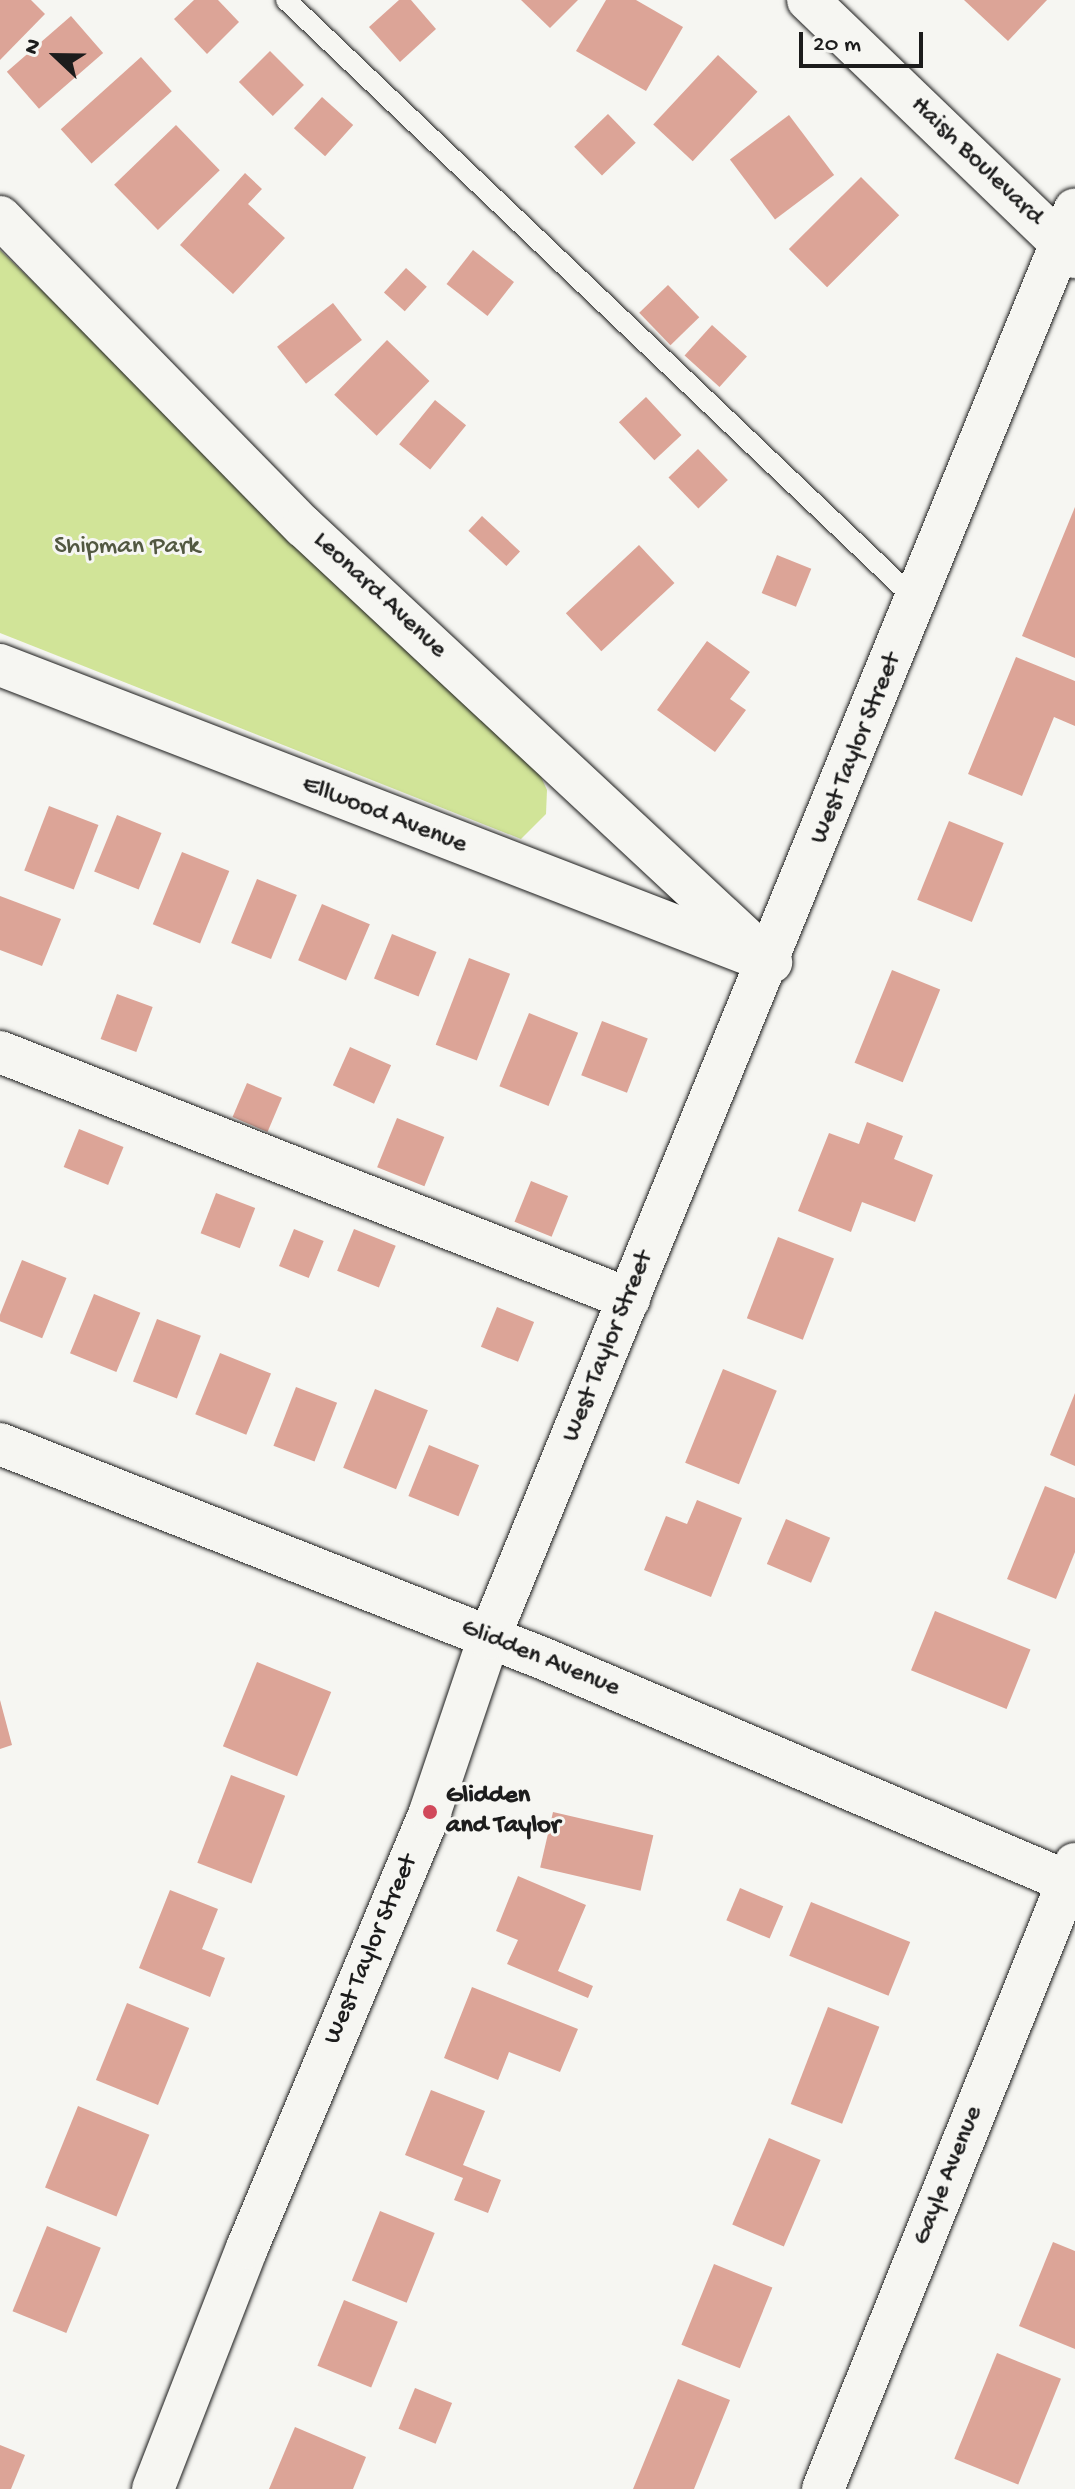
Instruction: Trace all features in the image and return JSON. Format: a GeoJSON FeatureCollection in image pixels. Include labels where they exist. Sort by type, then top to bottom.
{"type":"FeatureCollection","features":[{"type":"Feature","properties":{"kind":"street","name":"Haish Boulevard"},"geometry":{"type":"LineString","coordinates":[[808,0],[1070,237]]}},
{"type":"Feature","properties":{"kind":"street","name":"Leonard Avenue"},"geometry":{"type":"LineString","coordinates":[[0,217],[303,526],[771,962]]}},
{"type":"Feature","properties":{"kind":"street","name":"West Taylor Street"},"geometry":{"type":"LineString","coordinates":[[153,2489],[247,2248],[430,1812],[489,1638],[1070,237]]}},
{"type":"Feature","properties":{"kind":"street","name":"Ellwood Avenue"},"geometry":{"type":"LineString","coordinates":[[0,665],[771,962]]}},
{"type":"Feature","properties":{"kind":"street"},"geometry":{"type":"LineString","coordinates":[[0,1052],[629,1299]]}},
{"type":"Feature","properties":{"kind":"street","name":"Glidden Avenue"},"geometry":{"type":"LineString","coordinates":[[0,1444],[489,1638],[1073,1877]]}},
{"type":"Feature","properties":{"kind":"street","name":"Gayle Avenue"},"geometry":{"type":"LineString","coordinates":[[823,2489],[1073,1877]]}},
{"type":"Feature","properties":{"kind":"lane"},"geometry":{"type":"LineString","coordinates":[[286,0],[917,601]]}},
{"type":"Feature","properties":{"kind":"green space","name":"Shipman Park"},"geometry":{"type":"Polygon","coordinates":[[[0,250],[535,764],[547,790],[546,814],[521,839],[0,633],[0,250]]]}},
{"type":"Feature","properties":{"kind":"building"},"geometry":{"type":"Polygon","coordinates":[[[0,0],[31,0],[45,14],[0,60],[0,0]]]}},
{"type":"Feature","properties":{"kind":"building"},"geometry":{"type":"Polygon","coordinates":[[[194,0],[218,0],[239,22],[207,54],[174,19],[194,0]]]}},
{"type":"Feature","properties":{"kind":"building"},"geometry":{"type":"Polygon","coordinates":[[[399,0],[411,0],[436,29],[400,62],[369,27],[399,0]]]}},
{"type":"Feature","properties":{"kind":"building"},"geometry":{"type":"Polygon","coordinates":[[[521,0],[578,0],[550,28],[521,0]]]}},
{"type":"Feature","properties":{"kind":"building"},"geometry":{"type":"Polygon","coordinates":[[[606,0],[636,0],[683,27],[646,91],[576,51],[606,0]]]}},
{"type":"Feature","properties":{"kind":"building"},"geometry":{"type":"Polygon","coordinates":[[[964,0],[1047,0],[1008,41],[964,0]]]}},
{"type":"Feature","properties":{"kind":"building"},"geometry":{"type":"Polygon","coordinates":[[[71,16],[103,53],[39,109],[7,72],[71,16]]]}},
{"type":"Feature","properties":{"kind":"building"},"geometry":{"type":"Polygon","coordinates":[[[270,51],[304,85],[273,116],[239,82],[270,51]]]}},
{"type":"Feature","properties":{"kind":"building"},"geometry":{"type":"Polygon","coordinates":[[[718,55],[757,92],[693,161],[653,124],[718,55]]]}},
{"type":"Feature","properties":{"kind":"building"},"geometry":{"type":"Polygon","coordinates":[[[141,57],[172,91],[92,163],[61,129],[141,57]]]}},
{"type":"Feature","properties":{"kind":"building"},"geometry":{"type":"Polygon","coordinates":[[[322,97],[353,125],[325,156],[294,128],[322,97]]]}},
{"type":"Feature","properties":{"kind":"building"},"geometry":{"type":"Polygon","coordinates":[[[608,114],[636,143],[602,175],[574,147],[608,114]]]}},
{"type":"Feature","properties":{"kind":"building"},"geometry":{"type":"Polygon","coordinates":[[[789,115],[834,175],[775,219],[730,160],[789,115]]]}},
{"type":"Feature","properties":{"kind":"building"},"geometry":{"type":"Polygon","coordinates":[[[176,125],[220,170],[158,230],[114,185],[176,125]]]}},
{"type":"Feature","properties":{"kind":"building"},"geometry":{"type":"Polygon","coordinates":[[[245,173],[262,189],[248,204],[285,238],[233,294],[180,245],[245,173]]]}},
{"type":"Feature","properties":{"kind":"building"},"geometry":{"type":"Polygon","coordinates":[[[861,177],[899,215],[827,287],[789,249],[861,177]]]}},
{"type":"Feature","properties":{"kind":"building"},"geometry":{"type":"Polygon","coordinates":[[[473,250],[514,282],[488,316],[447,284],[473,250]]]}},
{"type":"Feature","properties":{"kind":"building"},"geometry":{"type":"Polygon","coordinates":[[[406,268],[427,287],[405,311],[384,293],[406,268]]]}},
{"type":"Feature","properties":{"kind":"building"},"geometry":{"type":"Polygon","coordinates":[[[668,285],[699,317],[670,345],[639,313],[668,285]]]}},
{"type":"Feature","properties":{"kind":"building"},"geometry":{"type":"Polygon","coordinates":[[[333,303],[362,340],[306,384],[277,347],[333,303]]]}},
{"type":"Feature","properties":{"kind":"building"},"geometry":{"type":"Polygon","coordinates":[[[712,325],[747,356],[719,387],[685,355],[712,325]]]}},
{"type":"Feature","properties":{"kind":"building"},"geometry":{"type":"Polygon","coordinates":[[[387,340],[429,381],[377,436],[334,395],[387,340]]]}},
{"type":"Feature","properties":{"kind":"building"},"geometry":{"type":"Polygon","coordinates":[[[646,397],[681,435],[654,460],[619,422],[646,397]]]}},
{"type":"Feature","properties":{"kind":"building"},"geometry":{"type":"Polygon","coordinates":[[[435,400],[466,425],[430,469],[399,444],[435,400]]]}},
{"type":"Feature","properties":{"kind":"building"},"geometry":{"type":"Polygon","coordinates":[[[698,449],[728,480],[698,508],[669,477],[698,449]]]}},
{"type":"Feature","properties":{"kind":"building"},"geometry":{"type":"Polygon","coordinates":[[[1075,507],[1075,658],[1022,636],[1075,507]]]}},
{"type":"Feature","properties":{"kind":"building"},"geometry":{"type":"Polygon","coordinates":[[[482,516],[520,551],[506,566],[468,531],[482,516]]]}},
{"type":"Feature","properties":{"kind":"building"},"geometry":{"type":"Polygon","coordinates":[[[639,545],[674,583],[601,651],[566,613],[639,545]]]}},
{"type":"Feature","properties":{"kind":"building"},"geometry":{"type":"Polygon","coordinates":[[[777,555],[811,569],[796,607],[762,593],[777,555]]]}},
{"type":"Feature","properties":{"kind":"building"},"geometry":{"type":"Polygon","coordinates":[[[707,641],[750,672],[730,699],[746,710],[715,752],[657,710],[707,641]]]}},
{"type":"Feature","properties":{"kind":"building"},"geometry":{"type":"Polygon","coordinates":[[[1016,657],[1075,681],[1075,726],[1054,717],[1022,796],[968,774],[1016,657]]]}},
{"type":"Feature","properties":{"kind":"building"},"geometry":{"type":"Polygon","coordinates":[[[49,806],[98,825],[74,889],[24,870],[49,806]]]}},
{"type":"Feature","properties":{"kind":"building"},"geometry":{"type":"Polygon","coordinates":[[[117,815],[162,833],[139,890],[94,872],[117,815]]]}},
{"type":"Feature","properties":{"kind":"building"},"geometry":{"type":"Polygon","coordinates":[[[949,821],[1004,843],[972,922],[917,900],[949,821]]]}},
{"type":"Feature","properties":{"kind":"building"},"geometry":{"type":"Polygon","coordinates":[[[182,852],[229,871],[200,943],[153,924],[182,852]]]}},
{"type":"Feature","properties":{"kind":"building"},"geometry":{"type":"Polygon","coordinates":[[[257,879],[297,895],[271,959],[231,943],[257,879]]]}},
{"type":"Feature","properties":{"kind":"building"},"geometry":{"type":"Polygon","coordinates":[[[0,896],[61,919],[42,966],[0,950],[0,896]]]}},
{"type":"Feature","properties":{"kind":"building"},"geometry":{"type":"Polygon","coordinates":[[[322,904],[370,924],[346,980],[298,960],[322,904]]]}},
{"type":"Feature","properties":{"kind":"building"},"geometry":{"type":"Polygon","coordinates":[[[392,934],[437,952],[419,996],[374,979],[392,934]]]}},
{"type":"Feature","properties":{"kind":"building"},"geometry":{"type":"Polygon","coordinates":[[[469,958],[510,974],[477,1061],[436,1045],[469,958]]]}},
{"type":"Feature","properties":{"kind":"building"},"geometry":{"type":"Polygon","coordinates":[[[892,970],[940,989],[903,1082],[855,1063],[892,970]]]}},
{"type":"Feature","properties":{"kind":"building"},"geometry":{"type":"Polygon","coordinates":[[[117,994],[153,1007],[136,1052],[101,1039],[117,994]]]}},
{"type":"Feature","properties":{"kind":"building"},"geometry":{"type":"Polygon","coordinates":[[[529,1013],[578,1033],[549,1106],[499,1086],[529,1013]]]}},
{"type":"Feature","properties":{"kind":"building"},"geometry":{"type":"Polygon","coordinates":[[[602,1021],[648,1039],[627,1093],[581,1075],[602,1021]]]}},
{"type":"Feature","properties":{"kind":"building"},"geometry":{"type":"Polygon","coordinates":[[[350,1047],[391,1065],[374,1104],[333,1085],[350,1047]]]}},
{"type":"Feature","properties":{"kind":"building"},"geometry":{"type":"Polygon","coordinates":[[[247,1083],[282,1098],[268,1132],[233,1117],[247,1083]]]}},
{"type":"Feature","properties":{"kind":"building"},"geometry":{"type":"Polygon","coordinates":[[[397,1118],[444,1137],[424,1186],[377,1167],[397,1118]]]}},
{"type":"Feature","properties":{"kind":"building"},"geometry":{"type":"Polygon","coordinates":[[[867,1122],[903,1136],[894,1159],[933,1175],[915,1222],[862,1202],[851,1232],[798,1211],[829,1133],[859,1144],[867,1122]]]}},
{"type":"Feature","properties":{"kind":"building"},"geometry":{"type":"Polygon","coordinates":[[[79,1129],[124,1147],[108,1185],[64,1167],[79,1129]]]}},
{"type":"Feature","properties":{"kind":"building"},"geometry":{"type":"Polygon","coordinates":[[[531,1181],[568,1196],[552,1237],[515,1222],[531,1181]]]}},
{"type":"Feature","properties":{"kind":"building"},"geometry":{"type":"Polygon","coordinates":[[[216,1193],[255,1208],[240,1248],[201,1233],[216,1193]]]}},
{"type":"Feature","properties":{"kind":"building"},"geometry":{"type":"Polygon","coordinates":[[[294,1229],[324,1241],[309,1278],[279,1266],[294,1229]]]}},
{"type":"Feature","properties":{"kind":"building"},"geometry":{"type":"Polygon","coordinates":[[[354,1229],[396,1246],[379,1288],[337,1271],[354,1229]]]}},
{"type":"Feature","properties":{"kind":"building"},"geometry":{"type":"Polygon","coordinates":[[[778,1237],[834,1259],[803,1340],[747,1318],[778,1237]]]}},
{"type":"Feature","properties":{"kind":"building"},"geometry":{"type":"Polygon","coordinates":[[[22,1260],[67,1278],[42,1338],[0,1321],[22,1260]]]}},
{"type":"Feature","properties":{"kind":"building"},"geometry":{"type":"Polygon","coordinates":[[[94,1294],[140,1313],[116,1372],[70,1353],[94,1294]]]}},
{"type":"Feature","properties":{"kind":"building"},"geometry":{"type":"Polygon","coordinates":[[[497,1307],[534,1322],[518,1362],[481,1347],[497,1307]]]}},
{"type":"Feature","properties":{"kind":"building"},"geometry":{"type":"Polygon","coordinates":[[[157,1319],[201,1336],[177,1398],[133,1382],[157,1319]]]}},
{"type":"Feature","properties":{"kind":"building"},"geometry":{"type":"Polygon","coordinates":[[[220,1353],[271,1374],[246,1435],[195,1414],[220,1353]]]}},
{"type":"Feature","properties":{"kind":"building"},"geometry":{"type":"Polygon","coordinates":[[[723,1369],[777,1391],[739,1484],[685,1463],[723,1369]]]}},
{"type":"Feature","properties":{"kind":"building"},"geometry":{"type":"Polygon","coordinates":[[[296,1387],[337,1403],[315,1462],[273,1446],[296,1387]]]}},
{"type":"Feature","properties":{"kind":"building"},"geometry":{"type":"Polygon","coordinates":[[[375,1389],[428,1410],[396,1489],[343,1468],[375,1389]]]}},
{"type":"Feature","properties":{"kind":"building"},"geometry":{"type":"Polygon","coordinates":[[[1075,1393],[1075,1466],[1050,1455],[1075,1393]]]}},
{"type":"Feature","properties":{"kind":"building"},"geometry":{"type":"Polygon","coordinates":[[[429,1445],[479,1465],[458,1516],[408,1496],[429,1445]]]}},
{"type":"Feature","properties":{"kind":"building"},"geometry":{"type":"Polygon","coordinates":[[[1045,1486],[1075,1498],[1075,1552],[1056,1599],[1007,1579],[1045,1486]]]}},
{"type":"Feature","properties":{"kind":"building"},"geometry":{"type":"Polygon","coordinates":[[[697,1500],[742,1518],[711,1597],[644,1570],[666,1516],[687,1524],[697,1500]]]}},
{"type":"Feature","properties":{"kind":"building"},"geometry":{"type":"Polygon","coordinates":[[[786,1519],[830,1538],[811,1583],[767,1564],[786,1519]]]}},
{"type":"Feature","properties":{"kind":"building"},"geometry":{"type":"Polygon","coordinates":[[[935,1611],[1030,1650],[1007,1709],[911,1670],[935,1611]]]}},
{"type":"Feature","properties":{"kind":"building"},"geometry":{"type":"Polygon","coordinates":[[[257,1662],[331,1692],[297,1776],[223,1746],[257,1662]]]}},
{"type":"Feature","properties":{"kind":"building"},"geometry":{"type":"Polygon","coordinates":[[[0,1700],[12,1745],[0,1749],[0,1700]]]}},
{"type":"Feature","properties":{"kind":"building"},"geometry":{"type":"Polygon","coordinates":[[[231,1775],[285,1796],[251,1884],[197,1863],[231,1775]]]}},
{"type":"Feature","properties":{"kind":"building"},"geometry":{"type":"Polygon","coordinates":[[[553,1812],[653,1835],[641,1891],[540,1868],[553,1812]]]}},
{"type":"Feature","properties":{"kind":"building"},"geometry":{"type":"Polygon","coordinates":[[[518,1876],[586,1905],[558,1971],[593,1986],[588,1998],[507,1964],[518,1940],[496,1931],[518,1876]]]}},
{"type":"Feature","properties":{"kind":"building"},"geometry":{"type":"Polygon","coordinates":[[[740,1888],[783,1906],[770,1939],[726,1920],[740,1888]]]}},
{"type":"Feature","properties":{"kind":"building"},"geometry":{"type":"Polygon","coordinates":[[[170,1890],[218,1909],[202,1949],[225,1958],[210,1997],[139,1968],[170,1890]]]}},
{"type":"Feature","properties":{"kind":"building"},"geometry":{"type":"Polygon","coordinates":[[[811,1902],[910,1942],[888,1996],[789,1956],[811,1902]]]}},
{"type":"Feature","properties":{"kind":"building"},"geometry":{"type":"Polygon","coordinates":[[[472,1987],[578,2029],[560,2072],[509,2052],[498,2080],[444,2058],[472,1987]]]}},
{"type":"Feature","properties":{"kind":"building"},"geometry":{"type":"Polygon","coordinates":[[[127,2003],[189,2028],[158,2105],[96,2080],[127,2003]]]}},
{"type":"Feature","properties":{"kind":"building"},"geometry":{"type":"Polygon","coordinates":[[[828,2007],[879,2027],[842,2124],[791,2104],[828,2007]]]}},
{"type":"Feature","properties":{"kind":"building"},"geometry":{"type":"Polygon","coordinates":[[[431,2090],[485,2111],[463,2165],[501,2180],[488,2213],[454,2200],[463,2178],[405,2155],[431,2090]]]}},
{"type":"Feature","properties":{"kind":"building"},"geometry":{"type":"Polygon","coordinates":[[[78,2106],[149,2135],[116,2216],[45,2188],[78,2106]]]}},
{"type":"Feature","properties":{"kind":"building"},"geometry":{"type":"Polygon","coordinates":[[[769,2138],[821,2160],[784,2246],[732,2225],[769,2138]]]}},
{"type":"Feature","properties":{"kind":"building"},"geometry":{"type":"Polygon","coordinates":[[[380,2211],[435,2233],[407,2303],[352,2281],[380,2211]]]}},
{"type":"Feature","properties":{"kind":"building"},"geometry":{"type":"Polygon","coordinates":[[[47,2226],[101,2248],[66,2333],[13,2311],[47,2226]]]}},
{"type":"Feature","properties":{"kind":"building"},"geometry":{"type":"Polygon","coordinates":[[[1053,2242],[1075,2251],[1075,2349],[1019,2326],[1053,2242]]]}},
{"type":"Feature","properties":{"kind":"building"},"geometry":{"type":"Polygon","coordinates":[[[714,2264],[772,2288],[740,2368],[681,2345],[714,2264]]]}},
{"type":"Feature","properties":{"kind":"building"},"geometry":{"type":"Polygon","coordinates":[[[344,2300],[398,2322],[371,2388],[317,2366],[344,2300]]]}},
{"type":"Feature","properties":{"kind":"building"},"geometry":{"type":"Polygon","coordinates":[[[997,2353],[1061,2379],[1018,2485],[954,2459],[997,2353]]]}},
{"type":"Feature","properties":{"kind":"building"},"geometry":{"type":"Polygon","coordinates":[[[678,2379],[730,2400],[694,2489],[633,2489],[678,2379]]]}},
{"type":"Feature","properties":{"kind":"building"},"geometry":{"type":"Polygon","coordinates":[[[415,2388],[452,2403],[436,2444],[399,2429],[415,2388]]]}},
{"type":"Feature","properties":{"kind":"building"},"geometry":{"type":"Polygon","coordinates":[[[295,2427],[366,2457],[353,2489],[269,2489],[295,2427]]]}},
{"type":"Feature","properties":{"kind":"building"},"geometry":{"type":"Polygon","coordinates":[[[0,2445],[25,2455],[11,2489],[0,2489],[0,2445]]]}},
{"type":"Feature","properties":{"kind":"place","name":"Glidden and Taylor"},"geometry":{"type":"Point","coordinates":[430,1812]}}]}
